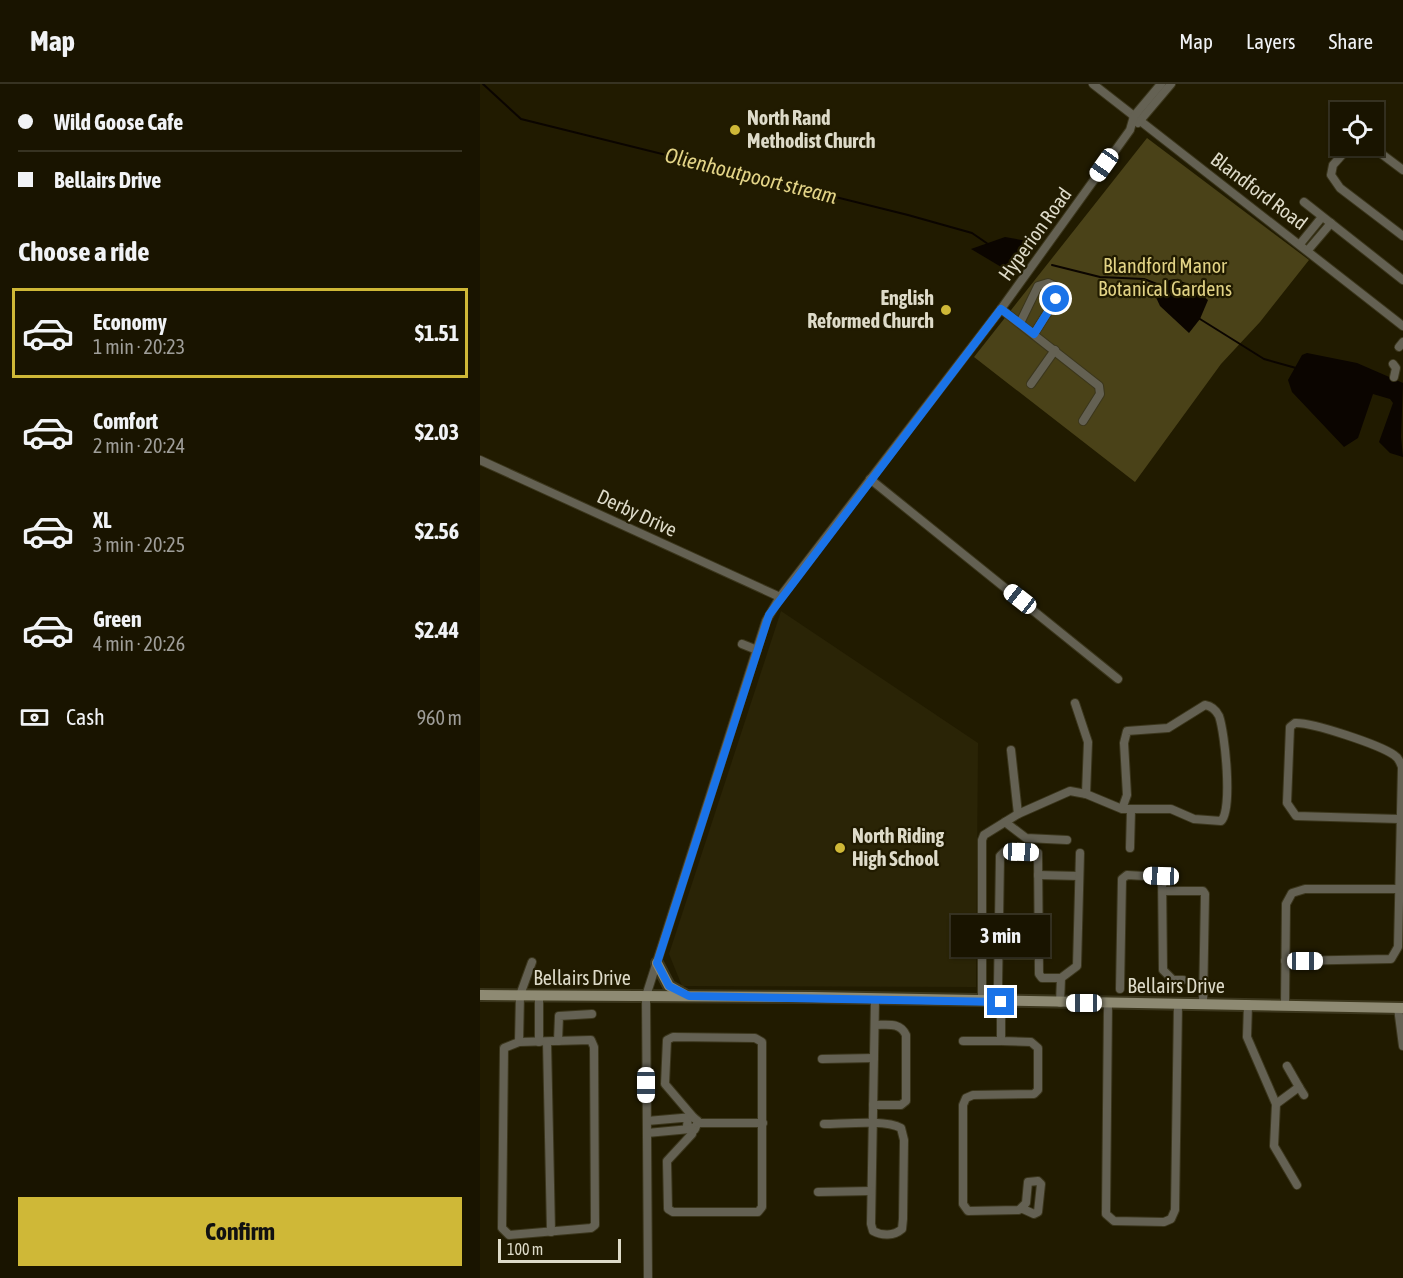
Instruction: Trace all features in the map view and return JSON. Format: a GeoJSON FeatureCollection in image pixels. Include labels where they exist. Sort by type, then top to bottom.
{"type":"FeatureCollection","features":[{"type":"Feature","properties":{"kind":"street","name":"Blandford Road"},"geometry":{"type":"LineString","coordinates":[[1094,84],[1403,326]]}},
{"type":"Feature","properties":{"kind":"street","name":"Hyperion Road"},"geometry":{"type":"LineString","coordinates":[[648,1278],[645,996],[766,621],[780,597],[1001,309],[1161,84]]}},
{"type":"Feature","properties":{"kind":"street","name":"Hyperion Road"},"geometry":{"type":"LineString","coordinates":[[1137,119],[1171,84]]}},
{"type":"Feature","properties":{"kind":"street"},"geometry":{"type":"LineString","coordinates":[[1341,156],[1333,165],[1333,179],[1340,188],[1403,236]]}},
{"type":"Feature","properties":{"kind":"street"},"geometry":{"type":"LineString","coordinates":[[1384,156],[1403,170]]}},
{"type":"Feature","properties":{"kind":"street"},"geometry":{"type":"LineString","coordinates":[[1304,202],[1403,280]]}},
{"type":"Feature","properties":{"kind":"street"},"geometry":{"type":"LineString","coordinates":[[1300,244],[1322,217]]}},
{"type":"Feature","properties":{"kind":"street"},"geometry":{"type":"LineString","coordinates":[[1308,250],[1330,223]]}},
{"type":"Feature","properties":{"kind":"street"},"geometry":{"type":"LineString","coordinates":[[1020,324],[1038,286],[1048,283],[1055,286],[1056,299],[1034,334]]}},
{"type":"Feature","properties":{"kind":"street"},"geometry":{"type":"LineString","coordinates":[[1001,309],[1099,386],[1100,394],[1083,421]]}},
{"type":"Feature","properties":{"kind":"street"},"geometry":{"type":"LineString","coordinates":[[1031,384],[1055,350]]}},
{"type":"Feature","properties":{"kind":"street"},"geometry":{"type":"LineString","coordinates":[[1393,364],[1396,368],[1394,377]]}},
{"type":"Feature","properties":{"kind":"street","name":"Derby Drive"},"geometry":{"type":"LineString","coordinates":[[480,460],[780,597]]}},
{"type":"Feature","properties":{"kind":"street"},"geometry":{"type":"LineString","coordinates":[[870,479],[1118,679]]}},
{"type":"Feature","properties":{"kind":"street"},"geometry":{"type":"LineString","coordinates":[[742,644],[757,650]]}},
{"type":"Feature","properties":{"kind":"street"},"geometry":{"type":"LineString","coordinates":[[1076,703],[1088,742],[1086,794]]}},
{"type":"Feature","properties":{"kind":"street"},"geometry":{"type":"LineString","coordinates":[[982,1001],[982,840],[984,835],[1018,814],[1070,791],[1086,794],[1127,809],[1171,809],[1194,819],[1221,821],[1225,817],[1225,752],[1218,714],[1211,706],[1204,705],[1168,728],[1127,731],[1124,743],[1127,809],[1130,848]]}},
{"type":"Feature","properties":{"kind":"street"},"geometry":{"type":"LineString","coordinates":[[1285,961],[1391,959],[1398,947],[1400,889],[1402,766],[1395,755],[1309,724],[1295,723],[1290,727],[1287,803],[1296,816],[1400,819]]}},
{"type":"Feature","properties":{"kind":"street"},"geometry":{"type":"LineString","coordinates":[[1011,750],[1018,814]]}},
{"type":"Feature","properties":{"kind":"street"},"geometry":{"type":"LineString","coordinates":[[1005,822],[1026,838],[1066,840]]}},
{"type":"Feature","properties":{"kind":"street"},"geometry":{"type":"LineString","coordinates":[[998,985],[1000,854],[1037,852],[1038,955],[1041,977],[1061,978],[1077,966],[1080,853]]}},
{"type":"Feature","properties":{"kind":"street"},"geometry":{"type":"LineString","coordinates":[[1038,875],[1079,876]]}},
{"type":"Feature","properties":{"kind":"street"},"geometry":{"type":"LineString","coordinates":[[1120,989],[1123,878],[1127,875],[1161,876],[1163,970],[1173,980],[1183,980]]}},
{"type":"Feature","properties":{"kind":"street"},"geometry":{"type":"LineString","coordinates":[[1285,1006],[1286,904],[1294,891],[1400,889]]}},
{"type":"Feature","properties":{"kind":"street"},"geometry":{"type":"LineString","coordinates":[[1163,891],[1203,891],[1205,894],[1203,1004]]}},
{"type":"Feature","properties":{"kind":"street"},"geometry":{"type":"LineString","coordinates":[[999,955],[1038,955]]}},
{"type":"Feature","properties":{"kind":"street"},"geometry":{"type":"LineString","coordinates":[[519,1042],[520,995],[532,962]]}},
{"type":"Feature","properties":{"kind":"street"},"geometry":{"type":"LineString","coordinates":[[657,963],[669,986],[689,996]]}},
{"type":"Feature","properties":{"kind":"street"},"geometry":{"type":"LineString","coordinates":[[1060,1003],[1061,978]]}},
{"type":"Feature","properties":{"kind":"street","name":"Bellairs Drive"},"geometry":{"type":"LineString","coordinates":[[480,995],[689,996],[1400,1008]]}},
{"type":"Feature","properties":{"kind":"street"},"geometry":{"type":"LineString","coordinates":[[539,996],[551,1232]]}},
{"type":"Feature","properties":{"kind":"street"},"geometry":{"type":"LineString","coordinates":[[824,1124],[873,1124],[897,1126],[903,1132],[903,1219],[899,1232],[891,1234],[873,1231],[871,1191],[873,1124],[875,1000]]}},
{"type":"Feature","properties":{"kind":"street"},"geometry":{"type":"LineString","coordinates":[[1001,1002],[1001,1041]]}},
{"type":"Feature","properties":{"kind":"street"},"geometry":{"type":"LineString","coordinates":[[1108,1003],[1106,1214],[1114,1221],[1164,1222],[1171,1219],[1175,1210],[1178,1004]]}},
{"type":"Feature","properties":{"kind":"street"},"geometry":{"type":"LineString","coordinates":[[1248,1004],[1247,1036],[1276,1104],[1274,1146],[1298,1185]]}},
{"type":"Feature","properties":{"kind":"street"},"geometry":{"type":"LineString","coordinates":[[1400,1008],[1403,1046]]}},
{"type":"Feature","properties":{"kind":"street"},"geometry":{"type":"LineString","coordinates":[[558,1041],[559,1016],[592,1014]]}},
{"type":"Feature","properties":{"kind":"street"},"geometry":{"type":"LineString","coordinates":[[873,1105],[901,1105],[906,1101],[906,1035],[903,1028],[896,1025],[874,1025]]}},
{"type":"Feature","properties":{"kind":"street"},"geometry":{"type":"LineString","coordinates":[[673,1037],[755,1038],[764,1045],[763,1123],[762,1207],[755,1213],[673,1212],[668,1209],[666,1164],[692,1134],[693,1124],[665,1084],[667,1040],[673,1037]]}},
{"type":"Feature","properties":{"kind":"street"},"geometry":{"type":"LineString","coordinates":[[591,1040],[594,1047],[596,1221],[591,1228],[509,1235],[502,1228],[502,1053],[504,1048],[519,1042],[591,1040]]}},
{"type":"Feature","properties":{"kind":"street"},"geometry":{"type":"LineString","coordinates":[[963,1041],[1037,1044],[1038,1090],[1034,1094],[969,1095],[964,1101],[963,1204],[968,1211],[1023,1209]]}},
{"type":"Feature","properties":{"kind":"street"},"geometry":{"type":"LineString","coordinates":[[822,1059],[874,1058]]}},
{"type":"Feature","properties":{"kind":"street"},"geometry":{"type":"LineString","coordinates":[[1287,1066],[1304,1095]]}},
{"type":"Feature","properties":{"kind":"street"},"geometry":{"type":"LineString","coordinates":[[1276,1104],[1299,1087]]}},
{"type":"Feature","properties":{"kind":"street"},"geometry":{"type":"LineString","coordinates":[[647,1121],[693,1124],[763,1123]]}},
{"type":"Feature","properties":{"kind":"street"},"geometry":{"type":"LineString","coordinates":[[647,1132],[693,1124]]}},
{"type":"Feature","properties":{"kind":"street"},"geometry":{"type":"LineString","coordinates":[[818,1192],[871,1191]]}},
{"type":"Feature","properties":{"kind":"shaded area"},"geometry":{"type":"Polygon","coordinates":[[[1005,237],[1038,243],[1013,274],[971,249],[1005,237]]]}},
{"type":"Feature","properties":{"kind":"shaded area"},"geometry":{"type":"Polygon","coordinates":[[[1175,279],[1186,283],[1208,300],[1200,319],[1189,333],[1160,306],[1154,293],[1169,280],[1175,279]]]}},
{"type":"Feature","properties":{"kind":"shaded area"},"geometry":{"type":"Polygon","coordinates":[[[1307,353],[1357,363],[1403,383],[1401,437],[1403,457],[1390,453],[1379,442],[1393,403],[1390,399],[1373,394],[1358,438],[1344,447],[1292,392],[1288,380],[1302,355],[1307,353]]]}},
{"type":"Feature","properties":{"kind":"shaded area","name":"North Riding High School"},"geometry":{"type":"Polygon","coordinates":[[[781,611],[978,743],[976,987],[682,986],[669,954],[781,611]]]}},
{"type":"Feature","properties":{"kind":"green space","name":"Blandford Manor Botanical Gardens"},"geometry":{"type":"Polygon","coordinates":[[[1147,138],[1309,260],[1260,322],[1221,364],[1135,482],[974,357],[1147,138]]]}},
{"type":"Feature","properties":{"kind":"waterway","name":"Olienhoutpoort stream"},"geometry":{"type":"LineString","coordinates":[[483,84],[521,119],[908,215],[972,233],[988,244]]}},
{"type":"Feature","properties":{"kind":"waterway","name":"Olienhoutpoort stream"},"geometry":{"type":"LineString","coordinates":[[1052,265],[1100,277],[1144,279],[1162,286]]}},
{"type":"Feature","properties":{"kind":"waterway","name":"Olienhoutpoort stream"},"geometry":{"type":"LineString","coordinates":[[1200,319],[1264,359],[1296,368]]}},
{"type":"Feature","properties":{"kind":"place","name":"North Rand Methodist Church"},"geometry":{"type":"Point","coordinates":[735,130]}},
{"type":"Feature","properties":{"kind":"place","name":"English Reformed Church"},"geometry":{"type":"Point","coordinates":[946,310]}},
{"type":"Feature","properties":{"kind":"place","name":"North Riding High School"},"geometry":{"type":"Point","coordinates":[840,848]}},
{"type":"Feature","properties":{"kind":"route"},"geometry":{"type":"LineString","coordinates":[[1001,1002],[689,996],[669,986],[657,963],[769,615],[780,597],[1001,309],[1034,334],[1056,299]]}}]}
